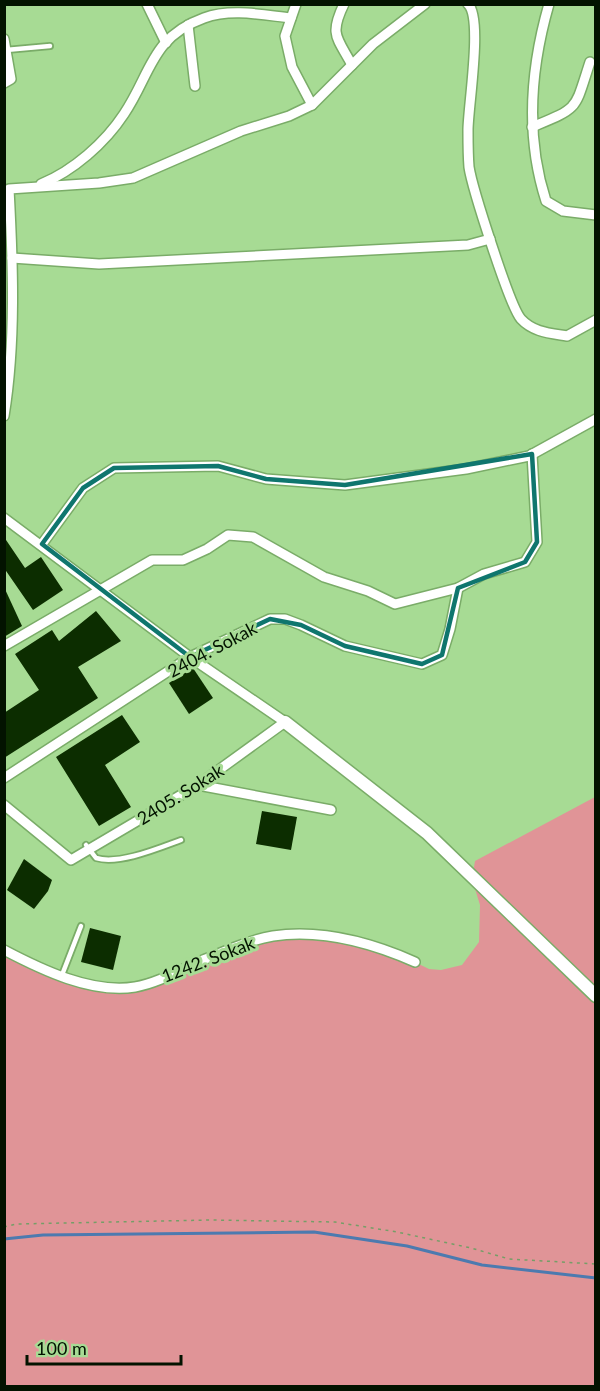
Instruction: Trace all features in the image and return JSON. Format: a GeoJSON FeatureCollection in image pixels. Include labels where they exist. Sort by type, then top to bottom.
{"type":"FeatureCollection","features":[{"type":"Feature","properties":{"kind":"street"},"geometry":{"type":"LineString","coordinates":[[147,4],[166,43]]}},
{"type":"Feature","properties":{"kind":"street"},"geometry":{"type":"LineString","coordinates":[[296,4],[285,36],[292,67],[312,105]]}},
{"type":"Feature","properties":{"kind":"street"},"geometry":{"type":"LineString","coordinates":[[344,4],[334,24],[336,36],[352,65]]}},
{"type":"Feature","properties":{"kind":"street"},"geometry":{"type":"LineString","coordinates":[[4,416],[10,380],[12,258],[7,188],[30,188],[133,178],[241,131],[289,116],[312,105],[373,44],[425,4]]}},
{"type":"Feature","properties":{"kind":"street"},"geometry":{"type":"LineString","coordinates":[[468,4],[475,22],[474,65],[468,103],[470,168],[490,239],[519,317],[532,329],[567,336],[596,320]]}},
{"type":"Feature","properties":{"kind":"street"},"geometry":{"type":"LineString","coordinates":[[549,4],[531,88],[537,172],[546,201],[563,211],[596,215]]}},
{"type":"Feature","properties":{"kind":"street"},"geometry":{"type":"LineString","coordinates":[[30,188],[63,175],[124,115],[155,53],[180,29],[206,17],[240,13],[291,18]]}},
{"type":"Feature","properties":{"kind":"street"},"geometry":{"type":"LineString","coordinates":[[188,25],[195,86]]}},
{"type":"Feature","properties":{"kind":"street"},"geometry":{"type":"LineString","coordinates":[[4,39],[11,75],[4,83]]}},
{"type":"Feature","properties":{"kind":"street"},"geometry":{"type":"LineString","coordinates":[[532,127],[568,112],[576,105],[590,62]]}},
{"type":"Feature","properties":{"kind":"street"},"geometry":{"type":"LineString","coordinates":[[12,258],[99,264],[468,245],[490,239]]}},
{"type":"Feature","properties":{"kind":"street"},"geometry":{"type":"LineString","coordinates":[[42,544],[82,488],[114,468],[218,466],[266,479],[345,485],[466,469],[532,454],[596,419]]}},
{"type":"Feature","properties":{"kind":"street"},"geometry":{"type":"LineString","coordinates":[[4,646],[152,560],[183,560],[207,549],[228,535],[253,537],[324,577],[368,591],[394,604],[458,588],[484,574],[525,562],[537,542],[532,454]]}},
{"type":"Feature","properties":{"kind":"street"},"geometry":{"type":"LineString","coordinates":[[4,518],[42,544],[190,657],[285,722],[427,833],[596,996]]}},
{"type":"Feature","properties":{"kind":"street","name":"2404. Sokak"},"geometry":{"type":"LineString","coordinates":[[4,778],[190,657],[270,619],[285,619],[345,646],[422,664],[442,655],[458,588]]}},
{"type":"Feature","properties":{"kind":"street","name":"2405. Sokak"},"geometry":{"type":"LineString","coordinates":[[4,805],[71,860],[198,784],[285,722]]}},
{"type":"Feature","properties":{"kind":"street"},"geometry":{"type":"LineString","coordinates":[[198,784],[331,810]]}},
{"type":"Feature","properties":{"kind":"street","name":"1242. Sokak"},"geometry":{"type":"LineString","coordinates":[[4,950],[62,975],[96,985],[136,987],[252,941],[273,936],[338,939],[375,946],[415,962]]}},
{"type":"Feature","properties":{"kind":"lane"},"geometry":{"type":"LineString","coordinates":[[6,50],[50,46]]}},
{"type":"Feature","properties":{"kind":"lane"},"geometry":{"type":"LineString","coordinates":[[86,845],[96,858],[111,860],[153,851],[181,840]]}},
{"type":"Feature","properties":{"kind":"lane"},"geometry":{"type":"LineString","coordinates":[[62,975],[81,926]]}},
{"type":"Feature","properties":{"kind":"path"},"geometry":{"type":"LineString","coordinates":[[4,1227],[16,1224],[113,1221],[335,1222],[397,1232],[509,1259],[596,1264]]}},
{"type":"Feature","properties":{"kind":"highlighted area"},"geometry":{"type":"Polygon","coordinates":[[[532,454],[537,542],[525,562],[458,588],[442,655],[422,664],[345,646],[301,625],[270,619],[190,657],[42,544],[83,488],[114,468],[218,466],[266,479],[345,485],[532,454]]]}},
{"type":"Feature","properties":{"kind":"shaded area"},"geometry":{"type":"Polygon","coordinates":[[[595,797],[595,1386],[5,1386],[4,950],[88,984],[136,986],[252,941],[311,935],[396,953],[429,969],[441,970],[462,965],[479,942],[480,905],[472,879],[475,861],[595,797]]]}},
{"type":"Feature","properties":{"kind":"building"},"geometry":{"type":"Polygon","coordinates":[[[4,537],[25,568],[41,557],[63,590],[33,610],[4,568],[4,537]]]}},
{"type":"Feature","properties":{"kind":"building"},"geometry":{"type":"Polygon","coordinates":[[[4,587],[22,626],[4,637],[4,587]]]}},
{"type":"Feature","properties":{"kind":"building"},"geometry":{"type":"Polygon","coordinates":[[[96,611],[121,641],[78,667],[98,698],[4,758],[4,713],[39,690],[15,654],[52,630],[59,641],[96,611]]]}},
{"type":"Feature","properties":{"kind":"building"},"geometry":{"type":"Polygon","coordinates":[[[193,668],[213,698],[189,714],[169,683],[193,668]]]}},
{"type":"Feature","properties":{"kind":"building"},"geometry":{"type":"Polygon","coordinates":[[[122,715],[140,742],[105,765],[131,807],[99,826],[56,757],[122,715]]]}},
{"type":"Feature","properties":{"kind":"building"},"geometry":{"type":"Polygon","coordinates":[[[262,811],[297,817],[291,850],[256,844],[262,811]]]}},
{"type":"Feature","properties":{"kind":"building"},"geometry":{"type":"Polygon","coordinates":[[[24,859],[52,880],[48,891],[34,909],[7,890],[24,859]]]}},
{"type":"Feature","properties":{"kind":"building"},"geometry":{"type":"Polygon","coordinates":[[[90,928],[121,936],[113,970],[81,962],[90,928]]]}},
{"type":"Feature","properties":{"kind":"waterway"},"geometry":{"type":"LineString","coordinates":[[4,1239],[43,1235],[314,1232],[407,1246],[482,1265],[596,1278]]}}]}
